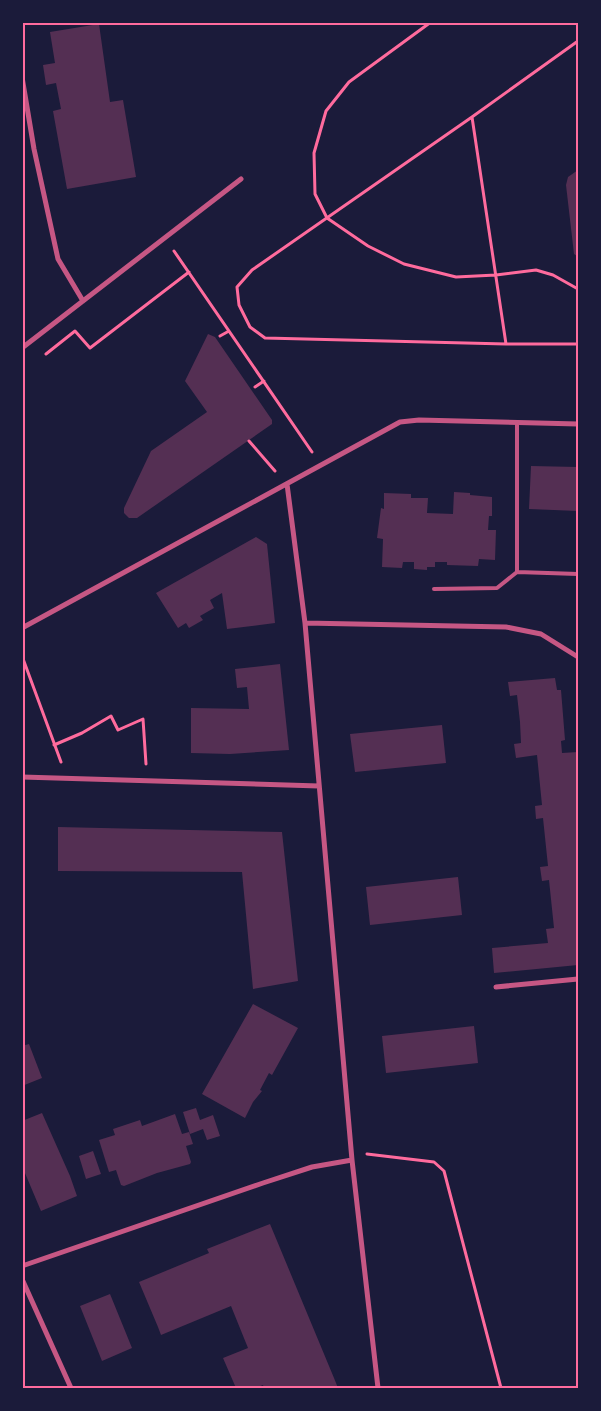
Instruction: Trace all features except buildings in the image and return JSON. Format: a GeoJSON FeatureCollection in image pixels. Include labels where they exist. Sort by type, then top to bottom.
{"type":"FeatureCollection","features":[{"type":"Feature","properties":{"kind":"street"},"geometry":{"type":"LineString","coordinates":[[22,77],[34,149],[58,259],[83,301]]}},
{"type":"Feature","properties":{"kind":"street"},"geometry":{"type":"LineString","coordinates":[[22,348],[241,179]]}},
{"type":"Feature","properties":{"kind":"street"},"geometry":{"type":"LineString","coordinates":[[22,628],[400,422],[419,420],[578,424]]}},
{"type":"Feature","properties":{"kind":"street"},"geometry":{"type":"LineString","coordinates":[[287,484],[304,623],[352,1160],[378,1388]]}},
{"type":"Feature","properties":{"kind":"street"},"geometry":{"type":"LineString","coordinates":[[304,623],[506,627],[541,634],[578,657]]}},
{"type":"Feature","properties":{"kind":"street"},"geometry":{"type":"LineString","coordinates":[[22,776],[319,786]]}},
{"type":"Feature","properties":{"kind":"street"},"geometry":{"type":"LineString","coordinates":[[496,988],[578,979]]}},
{"type":"Feature","properties":{"kind":"street"},"geometry":{"type":"LineString","coordinates":[[22,1266],[263,1182],[312,1167],[352,1160]]}},
{"type":"Feature","properties":{"kind":"street"},"geometry":{"type":"LineString","coordinates":[[22,1278],[71,1388]]}},
{"type":"Feature","properties":{"kind":"lane"},"geometry":{"type":"LineString","coordinates":[[517,422],[517,572]]}},
{"type":"Feature","properties":{"kind":"lane"},"geometry":{"type":"LineString","coordinates":[[434,589],[497,588],[517,572],[578,574]]}},
{"type":"Feature","properties":{"kind":"path"},"geometry":{"type":"LineString","coordinates":[[431,22],[350,82],[326,111],[314,153],[315,194],[327,218],[368,246],[404,264],[456,277],[536,270],[553,275],[578,289]]}},
{"type":"Feature","properties":{"kind":"path"},"geometry":{"type":"LineString","coordinates":[[578,41],[252,270],[237,287],[239,304],[250,327],[266,338],[578,344]]}},
{"type":"Feature","properties":{"kind":"path"},"geometry":{"type":"LineString","coordinates":[[472,117],[506,344]]}},
{"type":"Feature","properties":{"kind":"path"},"geometry":{"type":"LineString","coordinates":[[165,238],[320,466]]}},
{"type":"Feature","properties":{"kind":"path"},"geometry":{"type":"LineString","coordinates":[[46,354],[75,331],[90,348],[189,272]]}},
{"type":"Feature","properties":{"kind":"path"},"geometry":{"type":"LineString","coordinates":[[220,336],[229,331]]}},
{"type":"Feature","properties":{"kind":"path"},"geometry":{"type":"LineString","coordinates":[[255,387],[264,381]]}},
{"type":"Feature","properties":{"kind":"path"},"geometry":{"type":"LineString","coordinates":[[249,441],[287,484]]}},
{"type":"Feature","properties":{"kind":"path"},"geometry":{"type":"LineString","coordinates":[[22,656],[66,777]]}},
{"type":"Feature","properties":{"kind":"path"},"geometry":{"type":"LineString","coordinates":[[54,745],[111,716],[118,730],[143,719],[147,780]]}},
{"type":"Feature","properties":{"kind":"path"},"geometry":{"type":"LineString","coordinates":[[352,1153],[434,1162],[444,1170],[500,1388]]}}]}
